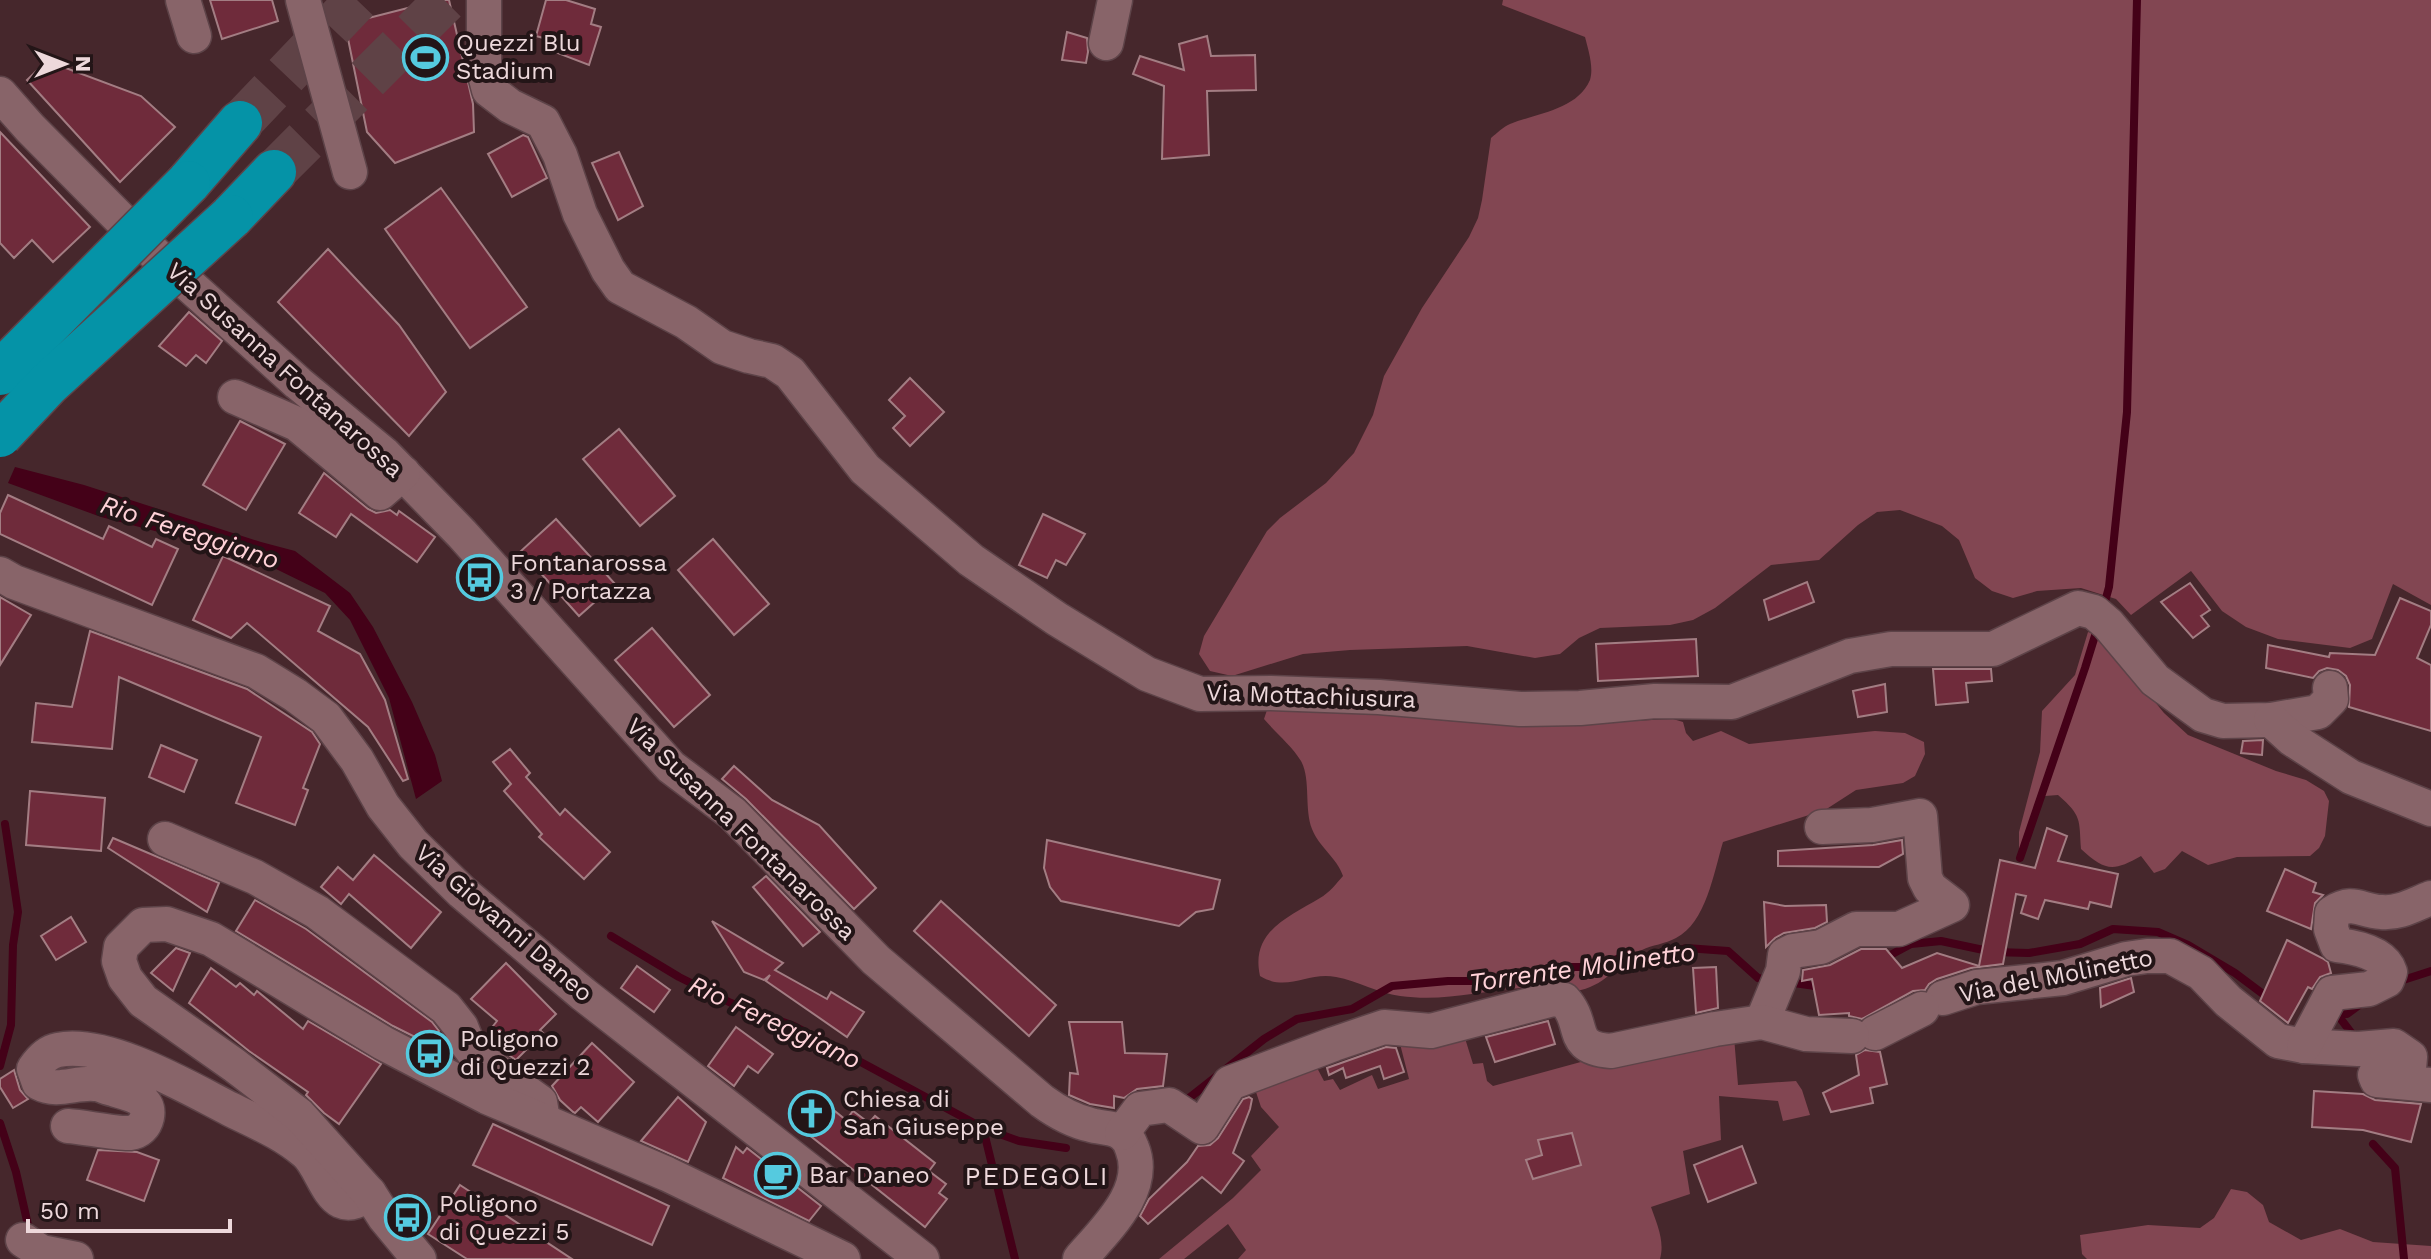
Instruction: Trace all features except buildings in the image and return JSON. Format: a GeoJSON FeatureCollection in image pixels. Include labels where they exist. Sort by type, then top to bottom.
{"type":"FeatureCollection","features":[{"type":"Feature","properties":{"kind":"highway"},"geometry":{"type":"LineString","coordinates":[[0,373],[188,183],[240,123]]}},
{"type":"Feature","properties":{"kind":"highway"},"geometry":{"type":"LineString","coordinates":[[0,435],[48,384],[231,217],[274,172]]}},
{"type":"Feature","properties":{"kind":"street"},"geometry":{"type":"LineString","coordinates":[[183,0],[194,36]]}},
{"type":"Feature","properties":{"kind":"street"},"geometry":{"type":"LineString","coordinates":[[303,0],[350,172]]}},
{"type":"Feature","properties":{"kind":"street","name":"Via Mottachiusura"},"geometry":{"type":"LineString","coordinates":[[484,0],[484,71],[489,90],[510,106],[543,122],[560,155],[580,214],[620,287],[686,322],[722,347],[772,361],[790,373],[865,469],[971,560],[1057,619],[1147,674],[1200,694],[1379,697],[1520,709],[1580,708],[1655,701],[1732,702],[1850,656],[1891,649],[1993,649],[2078,608],[2094,612],[2108,624],[2155,680],[2203,715],[2223,721],[2271,720],[2318,712],[2331,699],[2330,688]]}},
{"type":"Feature","properties":{"kind":"street"},"geometry":{"type":"LineString","coordinates":[[1106,43],[1115,0]]}},
{"type":"Feature","properties":{"kind":"street","name":"Via Susanna Fontanarossa"},"geometry":{"type":"LineString","coordinates":[[0,94],[157,256],[298,383],[384,454],[462,534],[671,767],[732,813],[876,960],[1050,1107],[1075,1121],[1122,1133]]}},
{"type":"Feature","properties":{"kind":"street"},"geometry":{"type":"LineString","coordinates":[[235,397],[297,424],[380,493],[403,473]]}},
{"type":"Feature","properties":{"kind":"street","name":"Via Giovanni Daneo"},"geometry":{"type":"LineString","coordinates":[[0,574],[14,582],[256,671],[326,718],[357,760],[383,806],[413,844],[462,892],[583,994],[922,1259]]}},
{"type":"Feature","properties":{"kind":"street"},"geometry":{"type":"LineString","coordinates":[[2271,720],[2292,739],[2351,777],[2431,809]]}},
{"type":"Feature","properties":{"kind":"street"},"geometry":{"type":"LineString","coordinates":[[1772,998],[1785,955],[1821,947],[1856,929],[1899,929],[1952,905],[1930,888],[1925,878],[1920,816],[1872,825],[1822,827]]}},
{"type":"Feature","properties":{"kind":"street"},"geometry":{"type":"LineString","coordinates":[[165,839],[255,877],[317,912],[446,1008],[461,1027],[477,1057],[540,1102],[544,1122]]}},
{"type":"Feature","properties":{"kind":"street"},"geometry":{"type":"LineString","coordinates":[[2304,1046],[2332,993],[2369,989],[2387,980],[2390,972],[2383,960],[2362,950],[2337,945],[2331,929],[2332,913],[2353,905],[2382,912],[2402,910],[2431,898]]}},
{"type":"Feature","properties":{"kind":"street"},"geometry":{"type":"LineString","coordinates":[[419,1259],[369,1193],[299,1115],[143,1001],[125,978],[119,961],[121,947],[143,925],[167,924],[211,939],[383,1043],[487,1097],[667,1174],[843,1259]]}},
{"type":"Feature","properties":{"kind":"street","name":"Via del Molinetto"},"geometry":{"type":"LineString","coordinates":[[1122,1133],[1140,1109],[1169,1105],[1202,1127],[1230,1083],[1384,1027],[1431,1031],[1553,999],[1564,1000],[1573,1009],[1586,1046],[1611,1051],[1715,1029],[1772,998],[1806,1034],[1864,1035],[1933,1003],[1977,987],[2063,978],[2126,959],[2147,956],[2170,956],[2201,973],[2228,1001],[2278,1041],[2358,1049],[2394,1046],[2410,1057],[2409,1069],[2378,1072],[2376,1079],[2431,1085]]}},
{"type":"Feature","properties":{"kind":"street"},"geometry":{"type":"LineString","coordinates":[[68,1126],[130,1133],[145,1125],[148,1112],[137,1097],[94,1084],[46,1087],[39,1083],[34,1069],[39,1061],[47,1054],[65,1049],[119,1058],[161,1074],[288,1139],[309,1155],[342,1202],[353,1203],[369,1193]]}},
{"type":"Feature","properties":{"kind":"street"},"geometry":{"type":"LineString","coordinates":[[1089,1248],[1128,1198],[1136,1176],[1136,1159],[1122,1133]]}},
{"type":"Feature","properties":{"kind":"street"},"geometry":{"type":"LineString","coordinates":[[29,1245],[76,1259]]}},
{"type":"Feature","properties":{"kind":"shaded area"},"geometry":{"type":"Polygon","coordinates":[[[1503,0],[2431,0],[2431,605],[2393,584],[2372,639],[2350,648],[2278,639],[2246,627],[2222,611],[2191,571],[2131,615],[2116,599],[2081,588],[2037,591],[2013,598],[1992,591],[1975,578],[1959,540],[1942,526],[1900,510],[1877,512],[1819,560],[1771,565],[1715,608],[1693,620],[1670,625],[1600,628],[1579,638],[1560,654],[1535,658],[1467,646],[1350,650],[1303,654],[1232,676],[1210,671],[1199,654],[1204,636],[1267,531],[1326,483],[1354,453],[1373,415],[1384,376],[1422,308],[1469,237],[1482,200],[1491,138],[1510,124],[1566,104],[1584,90],[1590,80],[1591,64],[1585,37],[1502,5],[1503,0]]]}},
{"type":"Feature","properties":{"kind":"shaded area"},"geometry":{"type":"Polygon","coordinates":[[[2088,632],[2106,642],[2164,713],[2188,735],[2306,780],[2324,791],[2329,801],[2325,836],[2319,848],[2310,856],[2237,857],[2208,865],[2182,851],[2165,869],[2154,873],[2141,856],[2123,865],[2110,867],[2097,862],[2081,849],[2078,819],[2058,795],[2045,796],[2038,806],[2029,844],[2019,852],[2019,832],[2040,752],[2042,711],[2075,675],[2088,632]]]}},
{"type":"Feature","properties":{"kind":"shaded area"},"geometry":{"type":"Polygon","coordinates":[[[1316,706],[1448,721],[1566,724],[1673,719],[1683,722],[1686,733],[1693,741],[1721,731],[1749,744],[1875,731],[1905,733],[1924,742],[1925,754],[1915,776],[1903,783],[1856,790],[1825,810],[1723,842],[1702,909],[1686,931],[1672,940],[1642,950],[1590,987],[1566,992],[1521,988],[1416,998],[1336,977],[1280,982],[1260,976],[1258,961],[1266,937],[1285,919],[1326,894],[1343,876],[1312,829],[1306,776],[1301,761],[1264,719],[1267,710],[1316,706]]]}},
{"type":"Feature","properties":{"kind":"shaded area"},"geometry":{"type":"Polygon","coordinates":[[[1464,1035],[1473,1064],[1483,1063],[1487,1081],[1493,1086],[1588,1060],[1734,1037],[1738,1085],[1796,1081],[1810,1115],[1783,1121],[1778,1101],[1719,1096],[1721,1140],[1683,1151],[1690,1194],[1651,1207],[1661,1239],[1660,1259],[1238,1259],[1246,1250],[1228,1224],[1184,1259],[1159,1259],[1233,1198],[1261,1170],[1251,1156],[1279,1127],[1261,1107],[1256,1092],[1315,1064],[1324,1081],[1333,1079],[1340,1090],[1372,1075],[1378,1089],[1409,1079],[1398,1036],[1464,1035]]]}},
{"type":"Feature","properties":{"kind":"shaded area"},"geometry":{"type":"Polygon","coordinates":[[[2231,1189],[2247,1192],[2263,1205],[2269,1222],[2301,1240],[2340,1229],[2373,1242],[2431,1246],[2431,1259],[2087,1259],[2082,1254],[2080,1235],[2148,1225],[2200,1228],[2214,1218],[2231,1189]]]}},
{"type":"Feature","properties":{"kind":"water","name":"Rio Fereggiano"},"geometry":{"type":"Polygon","coordinates":[[[15,467],[84,485],[295,551],[350,593],[373,627],[412,702],[435,755],[442,781],[416,799],[389,698],[350,620],[325,593],[276,569],[224,549],[101,517],[8,483],[15,467]]]}},
{"type":"Feature","properties":{"kind":"waterway"},"geometry":{"type":"LineString","coordinates":[[2103,609],[2109,587],[2127,412],[2137,0]]}},
{"type":"Feature","properties":{"kind":"waterway"},"geometry":{"type":"LineString","coordinates":[[2020,858],[2098,626]]}},
{"type":"Feature","properties":{"kind":"waterway"},"geometry":{"type":"LineString","coordinates":[[0,1066],[11,1025],[13,945],[18,912],[5,824]]}},
{"type":"Feature","properties":{"kind":"waterway","name":"Torrente Molinetto"},"geometry":{"type":"LineString","coordinates":[[1881,960],[1911,944],[1941,941],[1993,952],[2029,953],[2080,944],[2113,929],[2158,932],[2188,945],[2235,973],[2271,1000]]}},
{"type":"Feature","properties":{"kind":"waterway","name":"Rio Fereggiano"},"geometry":{"type":"LineString","coordinates":[[611,936],[679,977],[731,1003],[794,1026],[983,1128],[1019,1141],[1066,1148]]}},
{"type":"Feature","properties":{"kind":"waterway","name":"Torrente Molinetto"},"geometry":{"type":"LineString","coordinates":[[1184,1102],[1264,1039],[1297,1019],[1352,1009],[1392,986],[1448,981],[1505,981],[1552,967],[1593,967],[1623,957],[1653,957],[1686,948],[1728,951],[1758,978],[1770,980]]}},
{"type":"Feature","properties":{"kind":"waterway","name":"Torrente Molinetto"},"geometry":{"type":"LineString","coordinates":[[2397,982],[2431,971]]}},
{"type":"Feature","properties":{"kind":"waterway","name":"Torrente Molinetto"},"geometry":{"type":"LineString","coordinates":[[1787,982],[1821,985]]}},
{"type":"Feature","properties":{"kind":"waterway","name":"Torrente Molinetto"},"geometry":{"type":"LineString","coordinates":[[2331,1014],[2347,1014],[2362,1003]]}},
{"type":"Feature","properties":{"kind":"waterway"},"geometry":{"type":"LineString","coordinates":[[2337,1014],[2356,1039]]}},
{"type":"Feature","properties":{"kind":"waterway"},"geometry":{"type":"LineString","coordinates":[[0,1123],[16,1172],[30,1234]]}},
{"type":"Feature","properties":{"kind":"waterway"},"geometry":{"type":"LineString","coordinates":[[983,1128],[1015,1259]]}},
{"type":"Feature","properties":{"kind":"waterway"},"geometry":{"type":"LineString","coordinates":[[2373,1144],[2395,1168],[2404,1259]]}},
{"type":"Feature","properties":{"kind":"tunnel"},"geometry":{"type":"LineString","coordinates":[[240,123],[357,0]]}},
{"type":"Feature","properties":{"kind":"tunnel"},"geometry":{"type":"LineString","coordinates":[[274,172],[446,0]]}},
{"type":"Feature","properties":{"kind":"place","name":"Quezzi Blu Stadium"},"geometry":{"type":"Point","coordinates":[425,57]}},
{"type":"Feature","properties":{"kind":"place","name":"Fontanarossa 3 / Portazza"},"geometry":{"type":"Point","coordinates":[479,577]}},
{"type":"Feature","properties":{"kind":"place","name":"Poligono di Quezzi 2"},"geometry":{"type":"Point","coordinates":[429,1053]}},
{"type":"Feature","properties":{"kind":"place","name":"Chiesa di San Giuseppe"},"geometry":{"type":"Point","coordinates":[812,1113]}},
{"type":"Feature","properties":{"kind":"place","name":"Bar Daneo"},"geometry":{"type":"Point","coordinates":[778,1175]}},
{"type":"Feature","properties":{"kind":"place","name":"Poligono di Quezzi 5"},"geometry":{"type":"Point","coordinates":[408,1218]}},
{"type":"Feature","properties":{"kind":"district","name":"PEDEGOLI"},"geometry":{"type":"Point","coordinates":[1037,1176]}}]}
